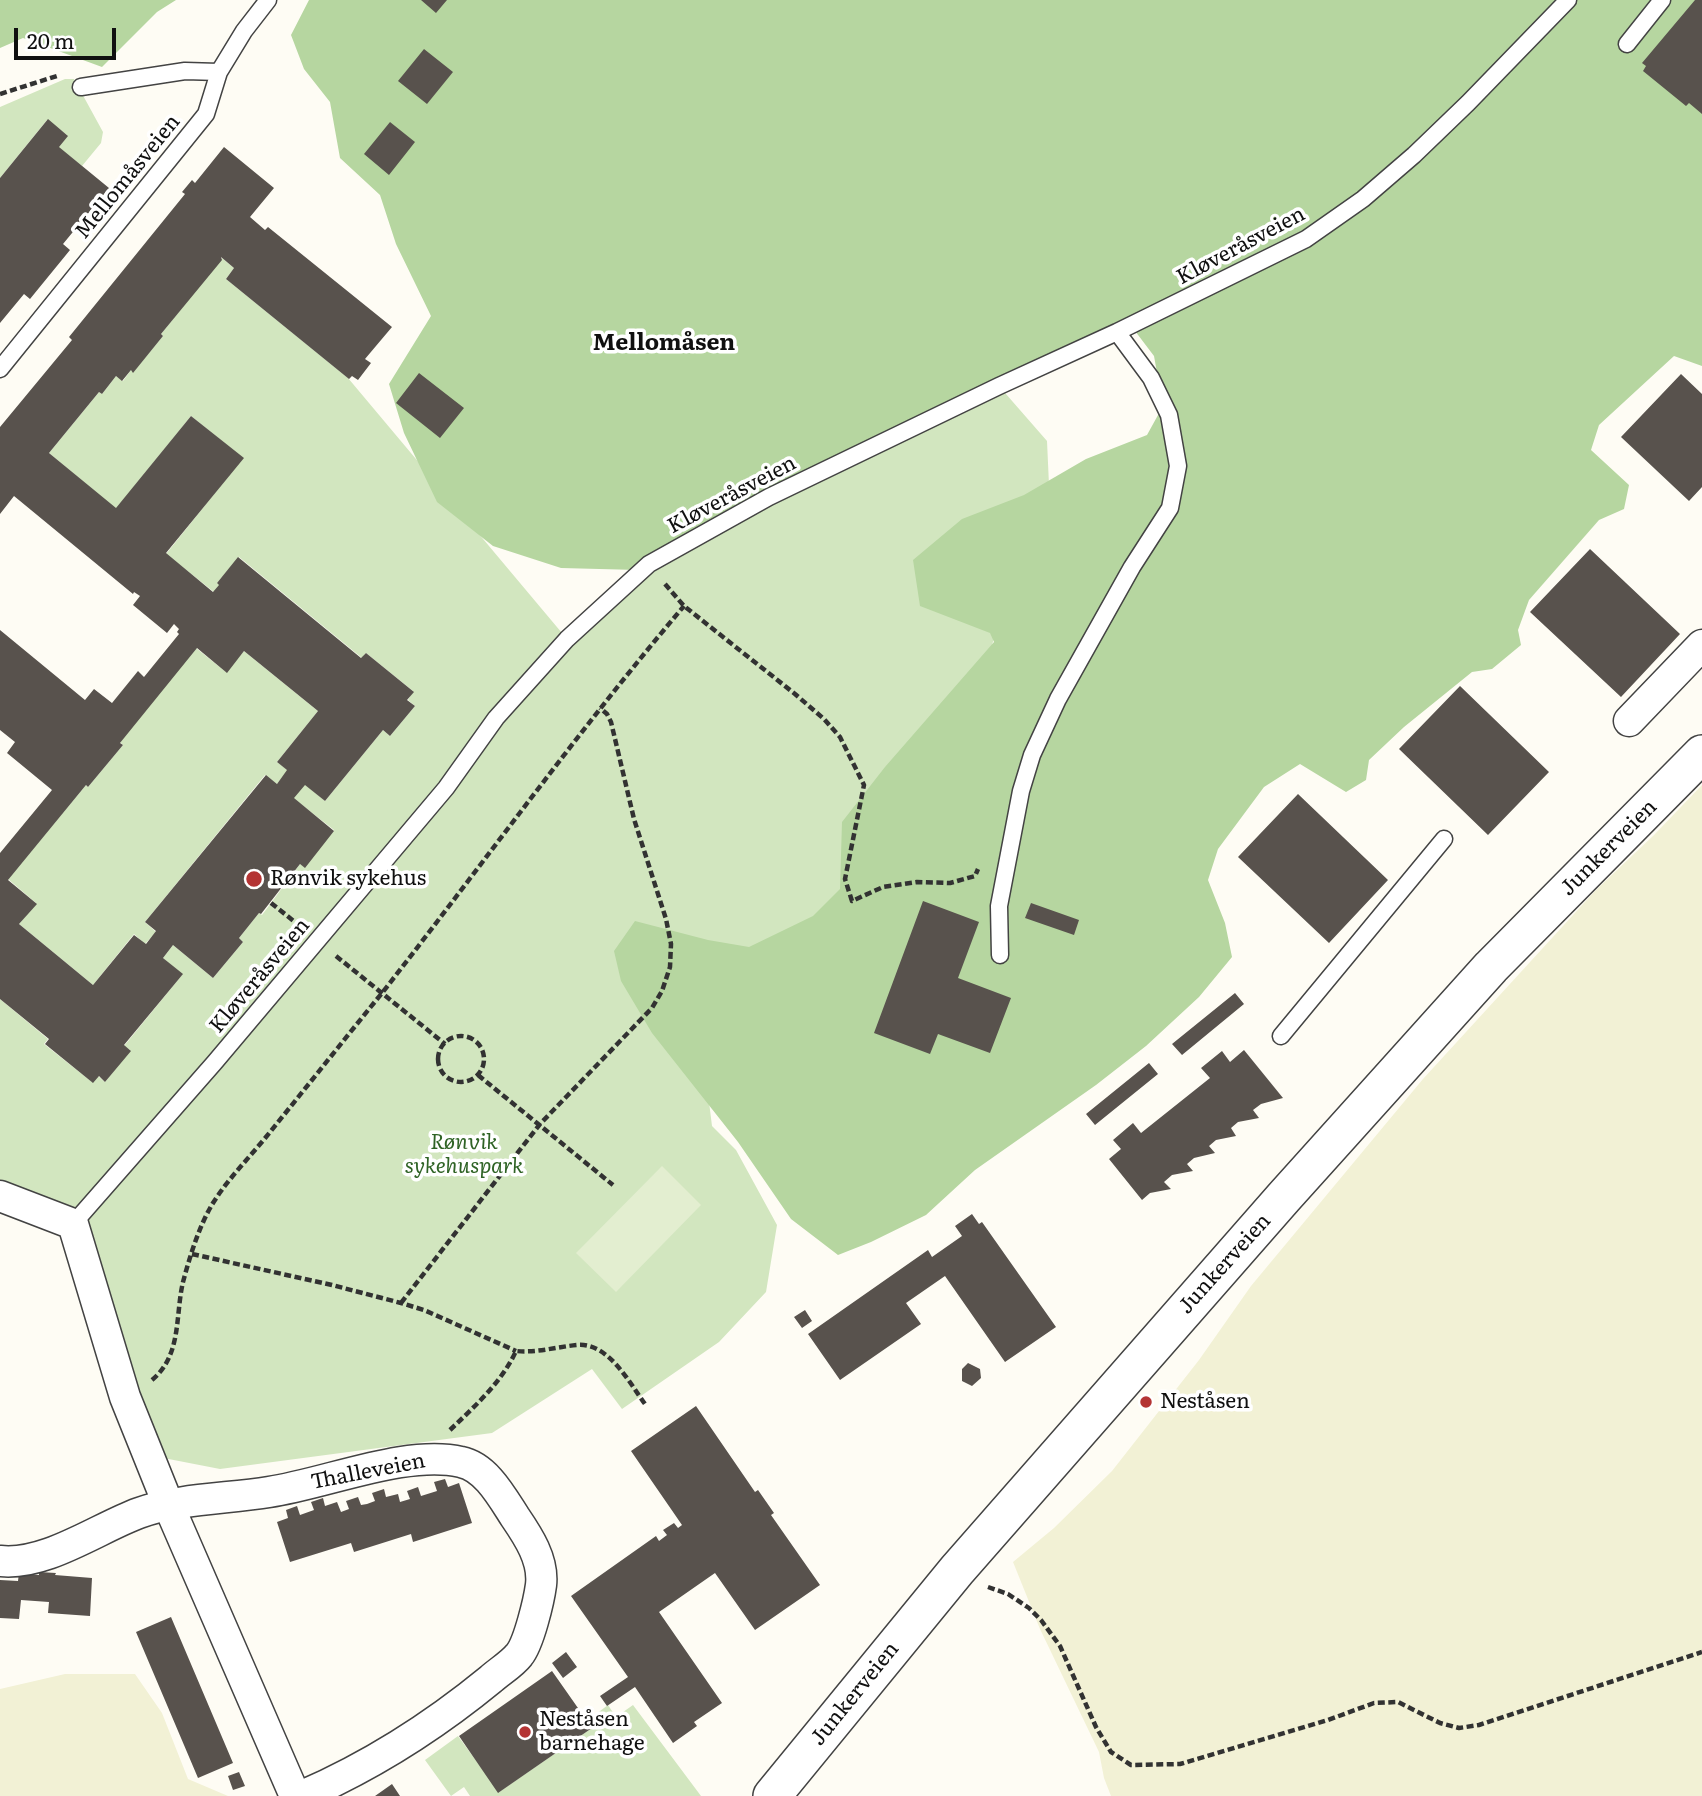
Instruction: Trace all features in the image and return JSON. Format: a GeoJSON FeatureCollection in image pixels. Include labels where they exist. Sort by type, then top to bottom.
{"type":"FeatureCollection","features":[{"type":"Feature","properties":{"kind":"street"},"geometry":{"type":"LineString","coordinates":[[1629,720],[1702,645]]}},
{"type":"Feature","properties":{"kind":"street","name":"Junkerveien"},"geometry":{"type":"LineString","coordinates":[[772,1796],[957,1570],[1284,1197],[1491,967],[1702,754]]}},
{"type":"Feature","properties":{"kind":"street"},"geometry":{"type":"LineString","coordinates":[[0,1196],[73,1224],[125,1396],[168,1504],[295,1796]]}},
{"type":"Feature","properties":{"kind":"street","name":"Thalleveien"},"geometry":{"type":"LineString","coordinates":[[0,1561],[9,1562],[54,1552],[137,1514],[168,1504],[270,1492],[422,1458],[463,1462],[491,1481],[535,1549],[541,1581],[535,1615],[521,1654],[476,1691],[397,1745],[334,1783],[302,1796]]}},
{"type":"Feature","properties":{"kind":"lane","name":"Mellomåsveien"},"geometry":{"type":"LineString","coordinates":[[0,369],[206,114],[219,72],[244,31],[268,0]]}},
{"type":"Feature","properties":{"kind":"lane","name":"Kløveråsveien"},"geometry":{"type":"LineString","coordinates":[[73,1224],[215,1062],[446,788],[496,718],[567,639],[649,565],[769,497],[1306,239],[1363,199],[1468,103],[1568,0]]}},
{"type":"Feature","properties":{"kind":"lane"},"geometry":{"type":"LineString","coordinates":[[1627,44],[1662,0]]}},
{"type":"Feature","properties":{"kind":"lane"},"geometry":{"type":"LineString","coordinates":[[84,87],[185,71],[219,72]]}},
{"type":"Feature","properties":{"kind":"lane"},"geometry":{"type":"LineString","coordinates":[[1000,955],[999,906],[1021,790],[1032,755],[1058,699],[1132,567],[1170,508],[1178,466],[1169,415],[1151,378],[1117,332]]}},
{"type":"Feature","properties":{"kind":"lane"},"geometry":{"type":"LineString","coordinates":[[1281,1036],[1444,839]]}},
{"type":"Feature","properties":{"kind":"path"},"geometry":{"type":"LineString","coordinates":[[0,94],[52,76],[74,73],[84,87]]}},
{"type":"Feature","properties":{"kind":"path"},"geometry":{"type":"LineString","coordinates":[[649,565],[684,606],[805,702],[840,737],[864,785],[845,880],[852,901],[883,887],[917,882],[950,883],[975,876],[981,864]]}},
{"type":"Feature","properties":{"kind":"path"},"geometry":{"type":"LineString","coordinates":[[125,1396],[155,1378],[172,1355],[183,1283],[192,1254],[204,1222],[231,1178],[381,993],[618,684],[684,606]]}},
{"type":"Feature","properties":{"kind":"path"},"geometry":{"type":"LineString","coordinates":[[401,1303],[540,1124],[652,1008],[662,991],[670,967],[671,944],[666,919],[634,819],[611,722],[600,708]]}},
{"type":"Feature","properties":{"kind":"path"},"geometry":{"type":"LineString","coordinates":[[328,949],[444,1044]]}},
{"type":"Feature","properties":{"kind":"path"},"geometry":{"type":"LineString","coordinates":[[458,1036],[474,1040],[483,1053],[484,1061],[478,1075],[465,1082],[451,1080],[445,1076],[438,1063],[440,1049],[458,1036]]}},
{"type":"Feature","properties":{"kind":"path"},"geometry":{"type":"LineString","coordinates":[[478,1075],[613,1185]]}},
{"type":"Feature","properties":{"kind":"path"},"geometry":{"type":"LineString","coordinates":[[192,1254],[321,1282],[401,1303],[424,1310],[516,1351],[532,1352],[579,1344],[595,1347],[611,1360],[645,1404]]}},
{"type":"Feature","properties":{"kind":"path"},"geometry":{"type":"LineString","coordinates":[[422,1458],[475,1406],[510,1364],[516,1351]]}},
{"type":"Feature","properties":{"kind":"path"},"geometry":{"type":"LineString","coordinates":[[976,1583],[1008,1594],[1041,1620],[1060,1646],[1096,1727],[1111,1752],[1131,1765],[1180,1764],[1328,1720],[1374,1703],[1398,1702],[1440,1723],[1459,1728],[1479,1726],[1702,1652]]}},
{"type":"Feature","properties":{"kind":"green space"},"geometry":{"type":"Polygon","coordinates":[[[0,0],[176,0],[157,12],[102,67],[23,38],[0,48],[0,0]]]}},
{"type":"Feature","properties":{"kind":"green space"},"geometry":{"type":"Polygon","coordinates":[[[309,0],[1702,0],[1702,366],[1674,356],[1599,425],[1591,450],[1629,485],[1624,509],[1599,520],[1529,600],[1518,630],[1521,645],[1492,669],[1472,672],[1404,727],[1369,760],[1366,780],[1346,792],[1300,764],[1264,787],[1218,849],[1208,880],[1225,923],[1232,957],[1199,997],[1146,1046],[1096,1085],[975,1170],[926,1215],[838,1255],[791,1219],[738,1142],[652,1033],[621,981],[614,951],[635,921],[708,940],[749,947],[813,916],[840,889],[842,822],[885,767],[994,642],[990,633],[920,606],[913,560],[962,519],[1024,495],[1086,459],[1147,435],[1163,406],[1154,356],[1132,327],[743,518],[700,545],[638,570],[561,568],[493,546],[437,502],[404,433],[389,384],[431,316],[396,244],[380,195],[340,158],[330,102],[304,69],[291,35],[309,0]]]}},
{"type":"Feature","properties":{"kind":"green space"},"geometry":{"type":"Polygon","coordinates":[[[65,79],[74,79],[103,132],[101,143],[82,166],[58,147],[67,135],[47,120],[0,178],[0,107],[65,79]]]}},
{"type":"Feature","properties":{"kind":"green space","name":"Rønvik sykehuspark"},"geometry":{"type":"Polygon","coordinates":[[[222,258],[234,268],[226,279],[348,378],[567,639],[649,565],[999,386],[1047,441],[1049,485],[994,637],[980,700],[707,1086],[712,1126],[736,1150],[777,1225],[766,1292],[719,1342],[622,1409],[592,1369],[492,1433],[220,1469],[148,1455],[73,1225],[0,1196],[0,999],[48,1039],[44,1044],[92,1082],[98,1076],[105,1082],[130,1050],[124,1046],[182,975],[163,958],[173,945],[213,978],[243,942],[239,938],[259,913],[262,915],[300,864],[305,867],[334,830],[293,798],[305,784],[325,801],[383,730],[390,736],[415,706],[408,700],[413,691],[366,653],[362,658],[239,557],[217,583],[220,585],[214,592],[166,554],[243,458],[191,416],[116,509],[49,453],[99,392],[102,394],[116,376],[123,381],[131,370],[134,371],[222,258]]]}},
{"type":"Feature","properties":{"kind":"green space"},"geometry":{"type":"Polygon","coordinates":[[[196,648],[226,672],[244,651],[318,711],[277,762],[288,770],[277,784],[265,775],[145,922],[156,932],[145,944],[134,934],[93,985],[19,924],[36,903],[8,879],[123,745],[120,742],[196,648]]]}},
{"type":"Feature","properties":{"kind":"green space"},"geometry":{"type":"Polygon","coordinates":[[[1702,785],[1702,1796],[1111,1796],[1099,1752],[1040,1629],[1013,1562],[1054,1528],[1112,1471],[1199,1360],[1251,1286],[1423,1079],[1595,891],[1702,785]]]}},
{"type":"Feature","properties":{"kind":"green space"},"geometry":{"type":"Polygon","coordinates":[[[662,1166],[701,1205],[616,1292],[576,1253],[662,1166]]]}},
{"type":"Feature","properties":{"kind":"green space"},"geometry":{"type":"Polygon","coordinates":[[[65,1674],[135,1674],[162,1713],[188,1779],[228,1796],[0,1796],[0,1689],[65,1674]]]}},
{"type":"Feature","properties":{"kind":"green space"},"geometry":{"type":"Polygon","coordinates":[[[608,1705],[616,1717],[633,1705],[701,1796],[470,1796],[464,1787],[451,1796],[425,1760],[458,1736],[499,1792],[592,1728],[588,1720],[608,1705]]]}},
{"type":"Feature","properties":{"kind":"building"},"geometry":{"type":"Polygon","coordinates":[[[421,0],[447,0],[436,13],[421,0]]]}},
{"type":"Feature","properties":{"kind":"building"},"geometry":{"type":"Polygon","coordinates":[[[1695,0],[1702,0],[1702,114],[1689,103],[1686,106],[1643,71],[1646,66],[1642,63],[1695,0]]]}},
{"type":"Feature","properties":{"kind":"building"},"geometry":{"type":"Polygon","coordinates":[[[424,49],[453,72],[427,104],[398,81],[424,49]]]}},
{"type":"Feature","properties":{"kind":"building"},"geometry":{"type":"Polygon","coordinates":[[[48,119],[68,136],[59,147],[109,188],[63,244],[70,250],[30,299],[24,294],[0,323],[0,178],[48,119]]]}},
{"type":"Feature","properties":{"kind":"building"},"geometry":{"type":"Polygon","coordinates":[[[390,122],[415,142],[389,175],[364,154],[390,122]]]}},
{"type":"Feature","properties":{"kind":"building"},"geometry":{"type":"Polygon","coordinates":[[[224,147],[274,188],[250,217],[265,230],[268,227],[392,327],[365,359],[371,363],[358,380],[352,376],[349,379],[226,279],[234,268],[221,257],[222,260],[161,334],[163,336],[133,373],[131,370],[122,381],[116,376],[102,394],[99,392],[49,453],[116,508],[191,416],[244,458],[166,553],[213,592],[238,557],[361,658],[366,653],[414,692],[407,700],[415,706],[390,736],[383,730],[325,801],[305,785],[294,798],[334,831],[305,868],[300,864],[261,914],[259,913],[239,938],[243,942],[213,978],[173,945],[163,958],[183,974],[124,1045],[131,1051],[105,1082],[99,1076],[93,1083],[45,1044],[49,1039],[0,999],[0,853],[52,790],[7,753],[15,742],[0,730],[0,630],[85,700],[94,689],[112,703],[138,671],[144,677],[179,634],[179,629],[174,624],[167,633],[133,605],[140,596],[134,592],[133,594],[14,496],[0,514],[0,427],[72,340],[69,337],[185,194],[182,192],[192,180],[195,183],[224,147]],[[197,648],[120,743],[123,745],[88,787],[86,785],[8,880],[37,904],[19,924],[93,985],[134,935],[146,944],[156,931],[145,922],[266,775],[277,784],[287,770],[277,762],[318,711],[244,651],[227,673],[197,648]]]}},
{"type":"Feature","properties":{"kind":"building"},"geometry":{"type":"Polygon","coordinates":[[[419,373],[464,408],[440,438],[396,403],[419,373]]]}},
{"type":"Feature","properties":{"kind":"building"},"geometry":{"type":"Polygon","coordinates":[[[1681,374],[1702,394],[1702,487],[1689,501],[1621,437],[1681,374]]]}},
{"type":"Feature","properties":{"kind":"building"},"geometry":{"type":"Polygon","coordinates":[[[1590,549],[1680,634],[1621,697],[1530,612],[1590,549]]]}},
{"type":"Feature","properties":{"kind":"building"},"geometry":{"type":"Polygon","coordinates":[[[1460,686],[1549,772],[1488,835],[1399,749],[1460,686]]]}},
{"type":"Feature","properties":{"kind":"building"},"geometry":{"type":"Polygon","coordinates":[[[1298,794],[1388,880],[1329,943],[1238,857],[1298,794]]]}},
{"type":"Feature","properties":{"kind":"building"},"geometry":{"type":"Polygon","coordinates":[[[923,901],[979,922],[958,978],[1011,998],[990,1053],[938,1034],[930,1054],[874,1033],[923,901]]]}},
{"type":"Feature","properties":{"kind":"building"},"geometry":{"type":"Polygon","coordinates":[[[1031,903],[1079,920],[1074,935],[1025,918],[1031,903]]]}},
{"type":"Feature","properties":{"kind":"building"},"geometry":{"type":"Polygon","coordinates":[[[1235,993],[1244,1004],[1182,1055],[1172,1044],[1235,993]]]}},
{"type":"Feature","properties":{"kind":"building"},"geometry":{"type":"Polygon","coordinates":[[[1244,1050],[1283,1098],[1261,1104],[1253,1110],[1259,1118],[1238,1122],[1231,1128],[1236,1136],[1216,1140],[1209,1146],[1215,1153],[1194,1158],[1187,1164],[1193,1171],[1172,1175],[1164,1182],[1171,1189],[1150,1193],[1142,1200],[1109,1159],[1121,1149],[1113,1140],[1133,1123],[1141,1133],[1210,1078],[1201,1068],[1222,1051],[1230,1062],[1244,1050]]]}},
{"type":"Feature","properties":{"kind":"building"},"geometry":{"type":"Polygon","coordinates":[[[1149,1063],[1158,1074],[1095,1125],[1086,1114],[1149,1063]]]}},
{"type":"Feature","properties":{"kind":"building"},"geometry":{"type":"Polygon","coordinates":[[[972,1214],[979,1224],[982,1222],[1056,1327],[1005,1362],[945,1276],[906,1303],[921,1324],[840,1380],[808,1334],[928,1250],[932,1257],[962,1236],[955,1226],[972,1214]]]}},
{"type":"Feature","properties":{"kind":"building"},"geometry":{"type":"Polygon","coordinates":[[[805,1310],[812,1321],[802,1328],[794,1317],[805,1310]]]}},
{"type":"Feature","properties":{"kind":"building"},"geometry":{"type":"Polygon","coordinates":[[[968,1363],[980,1369],[981,1378],[972,1386],[962,1381],[962,1369],[968,1363]]]}},
{"type":"Feature","properties":{"kind":"building"},"geometry":{"type":"Polygon","coordinates":[[[696,1406],[755,1492],[758,1490],[774,1513],[771,1515],[820,1585],[755,1630],[715,1573],[659,1612],[722,1703],[694,1722],[697,1726],[673,1743],[635,1687],[607,1706],[600,1696],[628,1677],[571,1596],[656,1536],[659,1541],[667,1535],[663,1530],[674,1523],[678,1528],[682,1525],[631,1451],[696,1406]]]}},
{"type":"Feature","properties":{"kind":"building"},"geometry":{"type":"Polygon","coordinates":[[[445,1479],[448,1487],[459,1483],[472,1523],[413,1542],[411,1534],[354,1552],[351,1543],[290,1562],[277,1522],[288,1518],[286,1510],[297,1506],[300,1515],[314,1510],[311,1502],[323,1498],[325,1506],[337,1502],[341,1512],[349,1509],[346,1501],[358,1497],[361,1505],[367,1504],[375,1501],[372,1493],[384,1489],[386,1497],[398,1494],[400,1502],[410,1499],[407,1491],[418,1487],[421,1496],[437,1491],[434,1482],[445,1479]]]}},
{"type":"Feature","properties":{"kind":"building"},"geometry":{"type":"Polygon","coordinates":[[[39,1572],[92,1578],[90,1616],[48,1613],[49,1602],[21,1600],[19,1619],[0,1618],[0,1580],[18,1581],[19,1573],[39,1575],[39,1572]]]}},
{"type":"Feature","properties":{"kind":"building"},"geometry":{"type":"Polygon","coordinates":[[[171,1617],[233,1763],[198,1778],[136,1632],[171,1617]]]}},
{"type":"Feature","properties":{"kind":"building"},"geometry":{"type":"Polygon","coordinates":[[[566,1652],[577,1667],[563,1678],[552,1663],[566,1652]]]}},
{"type":"Feature","properties":{"kind":"building"},"geometry":{"type":"Polygon","coordinates":[[[552,1671],[592,1728],[498,1793],[459,1736],[552,1671]]]}},
{"type":"Feature","properties":{"kind":"building"},"geometry":{"type":"Polygon","coordinates":[[[239,1772],[245,1786],[233,1790],[228,1776],[239,1772]]]}},
{"type":"Feature","properties":{"kind":"building"},"geometry":{"type":"Polygon","coordinates":[[[392,1784],[400,1796],[375,1796],[392,1784]]]}},
{"type":"Feature","properties":{"kind":"place","name":"Rønvik sykehus"},"geometry":{"type":"Point","coordinates":[254,879]}},
{"type":"Feature","properties":{"kind":"place","name":"Neståsen"},"geometry":{"type":"Point","coordinates":[1146,1402]}},
{"type":"Feature","properties":{"kind":"place","name":"Neståsen barnehage"},"geometry":{"type":"Point","coordinates":[525,1732]}},
{"type":"Feature","properties":{"kind":"district","name":"Mellomåsen"},"geometry":{"type":"Point","coordinates":[664,343]}}]}
